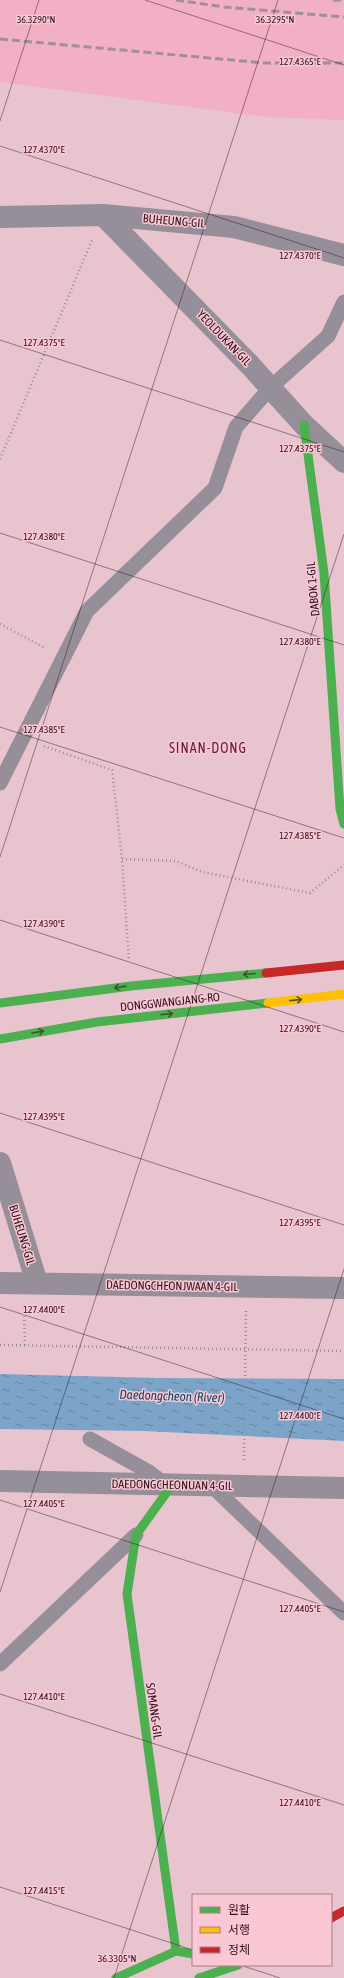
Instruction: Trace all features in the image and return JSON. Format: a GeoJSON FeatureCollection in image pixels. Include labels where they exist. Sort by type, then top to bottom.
{"type":"FeatureCollection","features":[{"type":"Feature","properties":{"kind":"street","name":"BUHEUNG-GIL"},"geometry":{"type":"LineString","coordinates":[[0,217],[103,215],[234,227],[344,254]]}},
{"type":"Feature","properties":{"kind":"street","name":"YEOLDUKAN-GIL"},"geometry":{"type":"LineString","coordinates":[[103,215],[271,387],[304,425],[344,462]]}},
{"type":"Feature","properties":{"kind":"street","name":"DABOK 1-GIL"},"geometry":{"type":"LineString","coordinates":[[304,425],[324,573],[340,809],[344,824]]}},
{"type":"Feature","properties":{"kind":"street","name":"DONGGWANGJANG-RO"},"geometry":{"type":"LineString","coordinates":[[0,1003],[131,986],[344,965]]}},
{"type":"Feature","properties":{"kind":"street","name":"DONGGWANGJANG-RO"},"geometry":{"type":"LineString","coordinates":[[0,1039],[97,1022],[344,994]]}},
{"type":"Feature","properties":{"kind":"street","name":"BUHEUNG-GIL"},"geometry":{"type":"LineString","coordinates":[[0,1163],[37,1283]]}},
{"type":"Feature","properties":{"kind":"street","name":"DAEDONGCHEONJWAAN 4-GIL"},"geometry":{"type":"LineString","coordinates":[[0,1283],[344,1288]]}},
{"type":"Feature","properties":{"kind":"street","name":"DAEDONGCHEONUAN 4-GIL"},"geometry":{"type":"LineString","coordinates":[[0,1481],[344,1488]]}},
{"type":"Feature","properties":{"kind":"street","name":"SOMANG-GIL"},"geometry":{"type":"LineString","coordinates":[[169,1485],[136,1535],[127,1594],[176,1951]]}},
{"type":"Feature","properties":{"kind":"street"},"geometry":{"type":"LineString","coordinates":[[332,1917],[344,1911]]}},
{"type":"Feature","properties":{"kind":"street"},"geometry":{"type":"LineString","coordinates":[[116,1978],[176,1951],[192,1954]]}},
{"type":"Feature","properties":{"kind":"street"},"geometry":{"type":"LineString","coordinates":[[199,1978],[235,1966]]}},
{"type":"Feature","properties":{"kind":"street"},"geometry":{"type":"LineString","coordinates":[[226,1978],[243,1966]]}},
{"type":"Feature","properties":{"kind":"street"},"geometry":{"type":"LineString","coordinates":[[237,1978],[243,1966]]}},
{"type":"Feature","properties":{"kind":"lane"},"geometry":{"type":"LineString","coordinates":[[0,784],[87,611],[215,488],[236,427],[271,387],[328,336],[344,302]]}},
{"type":"Feature","properties":{"kind":"lane"},"geometry":{"type":"LineString","coordinates":[[90,1439],[169,1485]]}},
{"type":"Feature","properties":{"kind":"lane"},"geometry":{"type":"LineString","coordinates":[[212,1486],[344,1613]]}},
{"type":"Feature","properties":{"kind":"lane"},"geometry":{"type":"LineString","coordinates":[[0,1664],[136,1535]]}},
{"type":"Feature","properties":{"kind":"path"},"geometry":{"type":"LineString","coordinates":[[0,459],[103,215]]}},
{"type":"Feature","properties":{"kind":"path"},"geometry":{"type":"LineString","coordinates":[[0,624],[63,658]]}},
{"type":"Feature","properties":{"kind":"path"},"geometry":{"type":"LineString","coordinates":[[23,738],[112,770],[122,859],[131,986]]}},
{"type":"Feature","properties":{"kind":"path"},"geometry":{"type":"LineString","coordinates":[[122,859],[176,861],[202,872],[310,893],[344,865]]}},
{"type":"Feature","properties":{"kind":"path"},"geometry":{"type":"LineString","coordinates":[[244,1487],[246,1287]]}},
{"type":"Feature","properties":{"kind":"path"},"geometry":{"type":"LineString","coordinates":[[24,1318],[25,1346]]}},
{"type":"Feature","properties":{"kind":"path"},"geometry":{"type":"LineString","coordinates":[[0,1345],[344,1351]]}},
{"type":"Feature","properties":{"kind":"shaded area"},"geometry":{"type":"Polygon","coordinates":[[[0,0],[344,0],[344,120],[266,117],[0,82],[0,0]]]}},
{"type":"Feature","properties":{"kind":"water","name":"Daedongcheon (River)"},"geometry":{"type":"Polygon","coordinates":[[[0,1374],[157,1378],[344,1379],[344,1441],[144,1431],[0,1429],[0,1374]]]}},
{"type":"Feature","properties":{"kind":"railway"},"geometry":{"type":"LineString","coordinates":[[176,0],[224,7],[344,17]]}},
{"type":"Feature","properties":{"kind":"railway"},"geometry":{"type":"LineString","coordinates":[[333,0],[344,0]]}},
{"type":"Feature","properties":{"kind":"railway"},"geometry":{"type":"LineString","coordinates":[[0,39],[265,63],[344,63]]}},
{"type":"Feature","properties":{"kind":"traffic: fast"},"geometry":{"type":"LineString","coordinates":[[304,425],[324,573],[340,809],[344,824]]}},
{"type":"Feature","properties":{"kind":"traffic: fast"},"geometry":{"type":"LineString","coordinates":[[0,1003],[131,986],[266,973]]}},
{"type":"Feature","properties":{"kind":"traffic: fast"},"geometry":{"type":"LineString","coordinates":[[0,1039],[97,1022],[268,1003]]}},
{"type":"Feature","properties":{"kind":"traffic: fast"},"geometry":{"type":"LineString","coordinates":[[172,1485],[136,1535],[127,1594],[176,1951]]}},
{"type":"Feature","properties":{"kind":"traffic: fast"},"geometry":{"type":"LineString","coordinates":[[116,1978],[176,1951],[192,1954]]}},
{"type":"Feature","properties":{"kind":"traffic: fast"},"geometry":{"type":"LineString","coordinates":[[199,1978],[235,1966]]}},
{"type":"Feature","properties":{"kind":"traffic: slow"},"geometry":{"type":"LineString","coordinates":[[268,1003],[344,994]]}},
{"type":"Feature","properties":{"kind":"traffic: jam"},"geometry":{"type":"LineString","coordinates":[[266,973],[344,965]]}},
{"type":"Feature","properties":{"kind":"traffic: jam"},"geometry":{"type":"LineString","coordinates":[[332,1917],[344,1911]]}},
{"type":"Feature","properties":{"kind":"district","name":"SINAN-DONG"},"geometry":{"type":"Point","coordinates":[208,748]}}]}
